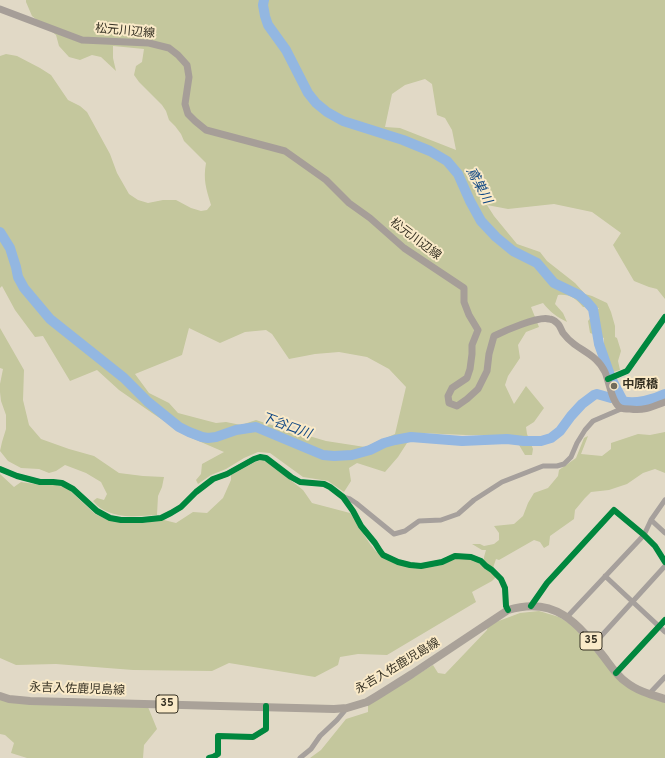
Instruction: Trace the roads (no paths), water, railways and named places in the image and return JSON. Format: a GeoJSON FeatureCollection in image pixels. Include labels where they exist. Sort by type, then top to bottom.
{"type":"FeatureCollection","features":[{"type":"Feature","properties":{"kind":"main road","name":"松元川辺線"},"geometry":{"type":"LineString","coordinates":[[0,9],[82,40],[149,43],[169,48],[178,55],[187,66],[189,76],[185,104],[188,114],[206,130],[285,151],[326,180],[349,203],[370,218],[404,248],[464,288],[464,302],[469,315],[478,330],[472,344],[468,378],[452,388],[448,396],[449,403],[457,406],[478,389],[487,371],[489,354],[494,336],[504,330],[524,323],[548,318],[557,323],[573,343],[597,359],[609,379],[612,394],[619,407]]}},
{"type":"Feature","properties":{"kind":"main road"},"geometry":{"type":"LineString","coordinates":[[619,407],[637,410],[647,409],[665,402]]}},
{"type":"Feature","properties":{"kind":"main road","name":"永吉入佐鹿児島線"},"geometry":{"type":"LineString","coordinates":[[0,696],[9,699],[30,701],[266,706],[334,709],[347,708],[367,702],[377,696],[508,610],[531,606],[555,610],[567,617],[575,623],[594,644],[616,673],[625,682],[649,694],[665,699]]}},
{"type":"Feature","properties":{"kind":"street"},"geometry":{"type":"LineString","coordinates":[[609,379],[627,371],[665,317]]}},
{"type":"Feature","properties":{"kind":"street"},"geometry":{"type":"LineString","coordinates":[[343,498],[350,499],[356,503],[394,534],[405,532],[419,521],[441,520],[458,514],[474,500],[502,482],[543,466],[557,466],[564,464],[571,457],[577,442],[593,421],[619,407]]}},
{"type":"Feature","properties":{"kind":"street"},"geometry":{"type":"LineString","coordinates":[[0,469],[17,476],[40,482],[62,483],[73,489],[97,511],[110,518],[121,520],[142,520],[161,518],[181,508],[196,492],[212,479],[227,474],[254,459],[260,457],[266,458],[300,482],[318,483],[330,487],[343,498],[353,511],[361,526],[383,555],[398,562],[421,566],[442,562],[455,556],[471,557],[481,561],[501,579],[505,588],[506,606],[508,610]]}},
{"type":"Feature","properties":{"kind":"street"},"geometry":{"type":"LineString","coordinates":[[567,617],[644,535],[651,520],[665,500]]}},
{"type":"Feature","properties":{"kind":"street"},"geometry":{"type":"LineString","coordinates":[[531,606],[547,583],[614,510],[655,546],[665,562]]}},
{"type":"Feature","properties":{"kind":"street"},"geometry":{"type":"LineString","coordinates":[[651,520],[665,534]]}},
{"type":"Feature","properties":{"kind":"street"},"geometry":{"type":"LineString","coordinates":[[594,644],[665,566]]}},
{"type":"Feature","properties":{"kind":"street"},"geometry":{"type":"LineString","coordinates":[[605,576],[665,632]]}},
{"type":"Feature","properties":{"kind":"street"},"geometry":{"type":"LineString","coordinates":[[616,673],[665,620]]}},
{"type":"Feature","properties":{"kind":"street"},"geometry":{"type":"LineString","coordinates":[[649,694],[665,677]]}},
{"type":"Feature","properties":{"kind":"street"},"geometry":{"type":"LineString","coordinates":[[209,758],[218,754],[218,736],[253,737],[266,728],[266,706]]}},
{"type":"Feature","properties":{"kind":"street"},"geometry":{"type":"LineString","coordinates":[[300,758],[311,749],[320,736],[347,708]]}},
{"type":"Feature","properties":{"kind":"waterway","name":"鳶巣川"},"geometry":{"type":"LineString","coordinates":[[264,0],[263,5],[268,25],[286,50],[308,93],[316,103],[327,112],[343,121],[403,140],[430,151],[447,161],[458,174],[481,221],[496,237],[513,251],[537,263],[554,283],[579,295],[593,309],[599,344],[611,378],[623,401],[638,402],[656,398],[665,394]]}},
{"type":"Feature","properties":{"kind":"waterway","name":"下谷口川"},"geometry":{"type":"LineString","coordinates":[[0,232],[10,248],[18,277],[24,288],[50,319],[124,378],[148,402],[179,427],[202,437],[216,437],[236,430],[256,427],[323,455],[334,456],[352,455],[370,450],[384,443],[411,437],[462,441],[507,439],[541,441],[551,438],[560,431],[582,404],[594,395],[597,394],[611,398]]}},
{"type":"Feature","properties":{"kind":"place","name":"中原橋"},"geometry":{"type":"Point","coordinates":[614,386]}}]}
